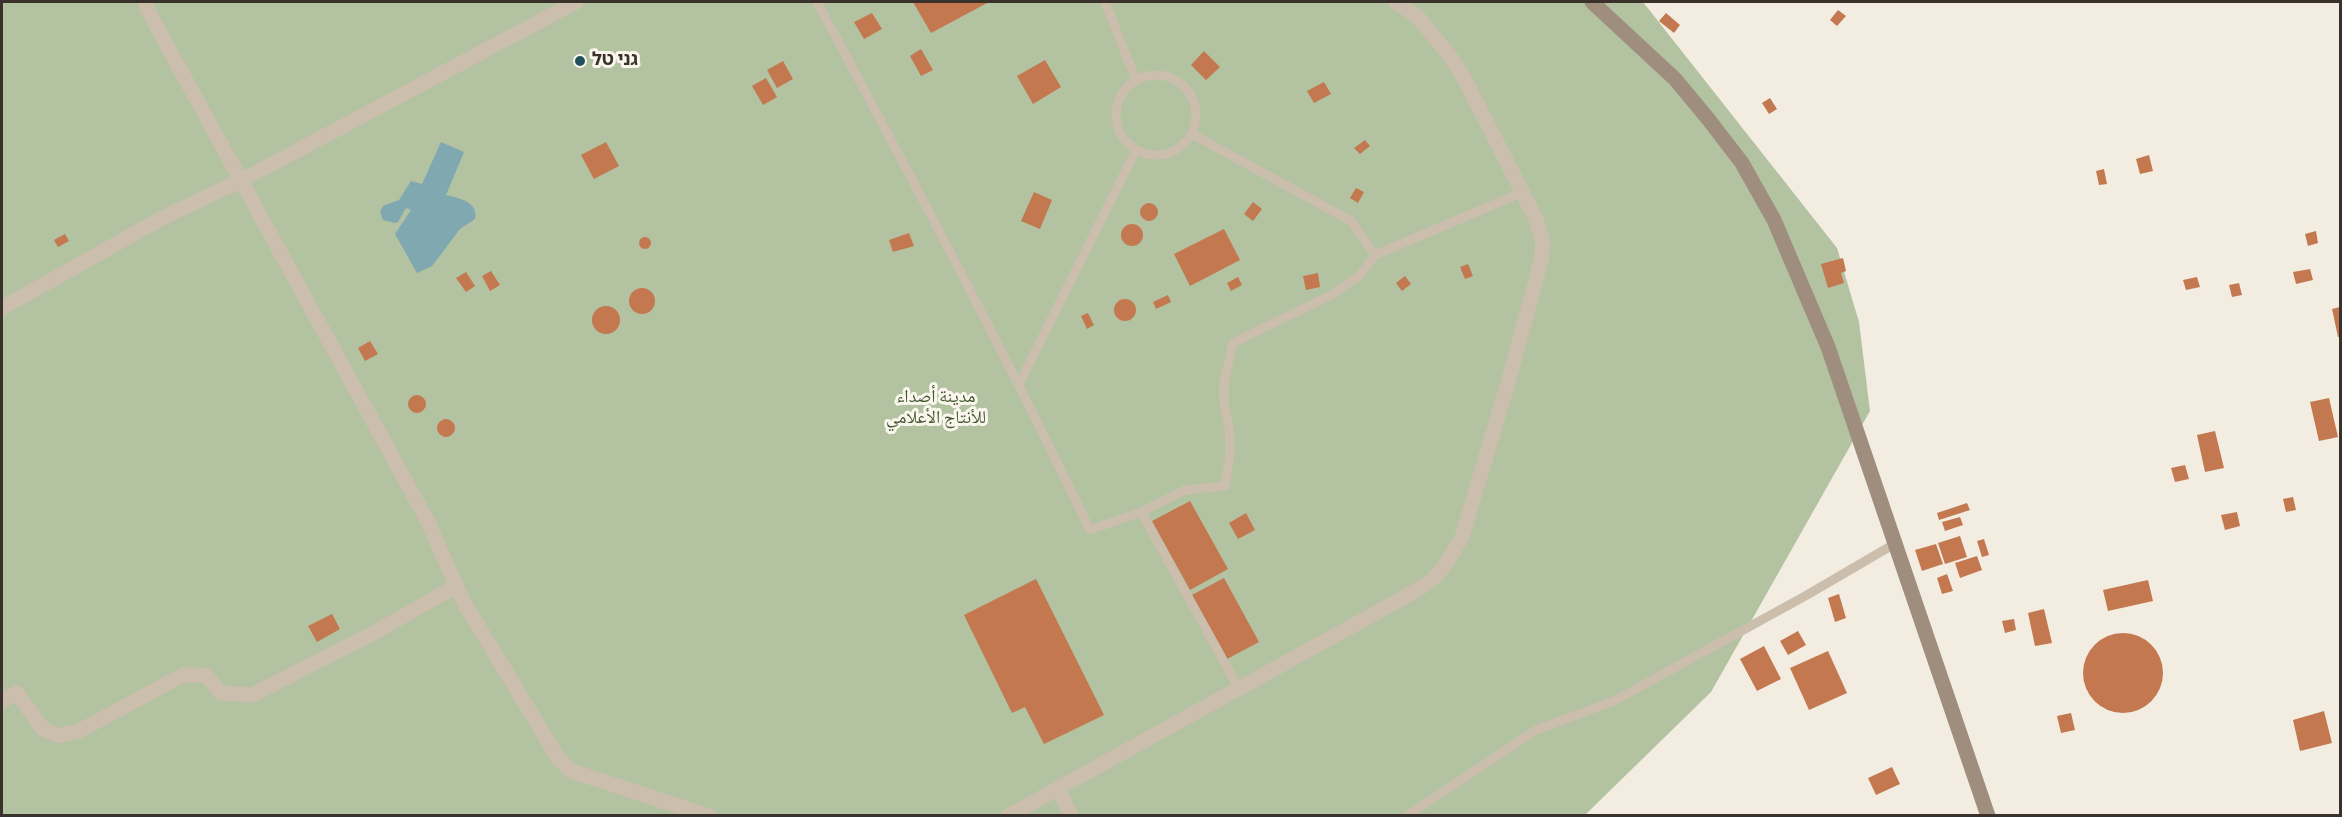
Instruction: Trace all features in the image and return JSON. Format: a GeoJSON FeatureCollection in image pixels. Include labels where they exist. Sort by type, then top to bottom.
{"type":"FeatureCollection","features":[{"type":"Feature","properties":{"kind":"main road"},"geometry":{"type":"LineString","coordinates":[[1592,2],[1675,80],[1742,163],[1774,220],[1828,347],[1988,816]]}},
{"type":"Feature","properties":{"kind":"street"},"geometry":{"type":"LineString","coordinates":[[146,2],[147,9],[427,520],[463,601],[558,758],[571,771],[709,816]]}},
{"type":"Feature","properties":{"kind":"street"},"geometry":{"type":"LineString","coordinates":[[2,308],[164,218],[242,180],[576,2]]}},
{"type":"Feature","properties":{"kind":"street"},"geometry":{"type":"LineString","coordinates":[[1008,816],[1419,589],[1433,579],[1453,554],[1462,537],[1541,261],[1542,242],[1536,219],[1521,194],[1463,76],[1417,16],[1396,2]]}},
{"type":"Feature","properties":{"kind":"street"},"geometry":{"type":"LineString","coordinates":[[2,701],[17,693],[43,729],[59,736],[79,731],[183,675],[206,675],[221,693],[252,695],[372,633],[456,586]]}},
{"type":"Feature","properties":{"kind":"street"},"geometry":{"type":"LineString","coordinates":[[1058,788],[1071,816]]}},
{"type":"Feature","properties":{"kind":"lane"},"geometry":{"type":"LineString","coordinates":[[818,2],[929,209],[1019,384],[1090,530],[1141,512],[1185,490],[1225,486],[1230,454],[1230,427],[1224,404],[1224,383],[1233,343],[1330,295],[1360,275],[1375,255],[1521,194]]}},
{"type":"Feature","properties":{"kind":"lane"},"geometry":{"type":"LineString","coordinates":[[1105,2],[1136,80]]}},
{"type":"Feature","properties":{"kind":"lane"},"geometry":{"type":"LineString","coordinates":[[1148,75],[1173,78],[1192,96],[1197,122],[1192,134],[1185,144],[1174,152],[1149,155],[1136,150],[1125,141],[1118,129],[1116,115],[1118,102],[1125,89],[1136,80],[1148,75]]}},
{"type":"Feature","properties":{"kind":"lane"},"geometry":{"type":"LineString","coordinates":[[1192,134],[1350,221],[1375,255]]}},
{"type":"Feature","properties":{"kind":"lane"},"geometry":{"type":"LineString","coordinates":[[1019,384],[1136,150]]}},
{"type":"Feature","properties":{"kind":"lane"},"geometry":{"type":"LineString","coordinates":[[1141,512],[1238,687]]}},
{"type":"Feature","properties":{"kind":"lane"},"geometry":{"type":"LineString","coordinates":[[1407,816],[1536,730],[1614,701],[1807,595],[1896,543]]}},
{"type":"Feature","properties":{"kind":"green space","name":"مدينة أصداء للأنتاج الأعلامي"},"geometry":{"type":"Polygon","coordinates":[[[2,2],[1643,2],[1837,248],[1859,322],[1870,411],[1711,692],[1585,815],[2,816],[2,2]]]}},
{"type":"Feature","properties":{"kind":"water"},"geometry":{"type":"Polygon","coordinates":[[[441,142],[464,152],[446,195],[462,199],[471,205],[474,208],[475,219],[460,229],[432,266],[417,273],[395,234],[411,210],[406,208],[398,222],[395,223],[383,220],[380,212],[383,206],[399,200],[411,181],[422,184],[441,142]]]}},
{"type":"Feature","properties":{"kind":"building"},"geometry":{"type":"Polygon","coordinates":[[[913,2],[989,2],[931,33],[913,2]]]}},
{"type":"Feature","properties":{"kind":"building"},"geometry":{"type":"Polygon","coordinates":[[[1838,10],[1846,16],[1837,26],[1830,20],[1838,10]]]}},
{"type":"Feature","properties":{"kind":"building"},"geometry":{"type":"Polygon","coordinates":[[[872,13],[882,29],[864,39],[854,22],[872,13]]]}},
{"type":"Feature","properties":{"kind":"building"},"geometry":{"type":"Polygon","coordinates":[[[1666,13],[1680,25],[1674,33],[1659,21],[1666,13]]]}},
{"type":"Feature","properties":{"kind":"building"},"geometry":{"type":"Polygon","coordinates":[[[921,49],[933,70],[921,76],[910,56],[921,49]]]}},
{"type":"Feature","properties":{"kind":"building"},"geometry":{"type":"Polygon","coordinates":[[[1204,51],[1220,67],[1206,80],[1191,65],[1204,51]]]}},
{"type":"Feature","properties":{"kind":"building"},"geometry":{"type":"Polygon","coordinates":[[[1045,60],[1061,87],[1033,104],[1017,76],[1045,60]]]}},
{"type":"Feature","properties":{"kind":"building"},"geometry":{"type":"Polygon","coordinates":[[[783,61],[793,79],[777,88],[767,70],[783,61]]]}},
{"type":"Feature","properties":{"kind":"building"},"geometry":{"type":"Polygon","coordinates":[[[766,78],[777,97],[763,105],[752,86],[766,78]]]}},
{"type":"Feature","properties":{"kind":"building"},"geometry":{"type":"Polygon","coordinates":[[[1324,82],[1331,94],[1314,103],[1307,91],[1324,82]]]}},
{"type":"Feature","properties":{"kind":"building"},"geometry":{"type":"Polygon","coordinates":[[[1770,98],[1777,109],[1769,114],[1762,103],[1770,98]]]}},
{"type":"Feature","properties":{"kind":"building"},"geometry":{"type":"Polygon","coordinates":[[[1365,140],[1370,146],[1360,154],[1354,148],[1365,140]]]}},
{"type":"Feature","properties":{"kind":"building"},"geometry":{"type":"Polygon","coordinates":[[[606,142],[619,166],[594,179],[581,155],[606,142]]]}},
{"type":"Feature","properties":{"kind":"building"},"geometry":{"type":"Polygon","coordinates":[[[2149,155],[2153,171],[2140,174],[2136,159],[2149,155]]]}},
{"type":"Feature","properties":{"kind":"building"},"geometry":{"type":"Polygon","coordinates":[[[2104,169],[2107,184],[2099,185],[2096,171],[2104,169]]]}},
{"type":"Feature","properties":{"kind":"building"},"geometry":{"type":"Polygon","coordinates":[[[1356,188],[1364,192],[1358,203],[1350,198],[1356,188]]]}},
{"type":"Feature","properties":{"kind":"building"},"geometry":{"type":"Polygon","coordinates":[[[1034,192],[1052,200],[1040,229],[1021,221],[1034,192]]]}},
{"type":"Feature","properties":{"kind":"building"},"geometry":{"type":"Polygon","coordinates":[[[1253,202],[1262,209],[1253,221],[1244,214],[1253,202]]]}},
{"type":"Feature","properties":{"kind":"building"},"geometry":{"type":"Polygon","coordinates":[[[1149,203],[1155,206],[1158,212],[1155,218],[1149,221],[1143,218],[1140,212],[1143,206],[1149,203]]]}},
{"type":"Feature","properties":{"kind":"building"},"geometry":{"type":"Polygon","coordinates":[[[1132,224],[1140,227],[1143,235],[1140,243],[1132,246],[1124,243],[1121,235],[1124,227],[1132,224]]]}},
{"type":"Feature","properties":{"kind":"building"},"geometry":{"type":"Polygon","coordinates":[[[1224,229],[1240,260],[1190,286],[1174,254],[1224,229]]]}},
{"type":"Feature","properties":{"kind":"building"},"geometry":{"type":"Polygon","coordinates":[[[2316,231],[2318,243],[2308,246],[2305,234],[2316,231]]]}},
{"type":"Feature","properties":{"kind":"building"},"geometry":{"type":"Polygon","coordinates":[[[909,233],[914,246],[893,252],[889,240],[909,233]]]}},
{"type":"Feature","properties":{"kind":"building"},"geometry":{"type":"Polygon","coordinates":[[[65,234],[69,241],[58,247],[54,240],[65,234]]]}},
{"type":"Feature","properties":{"kind":"building"},"geometry":{"type":"Polygon","coordinates":[[[647,237],[651,243],[647,249],[643,249],[639,241],[647,237]]]}},
{"type":"Feature","properties":{"kind":"building"},"geometry":{"type":"Polygon","coordinates":[[[1843,258],[1846,271],[1841,273],[1844,283],[1828,288],[1821,264],[1843,258]]]}},
{"type":"Feature","properties":{"kind":"building"},"geometry":{"type":"Polygon","coordinates":[[[1468,264],[1473,276],[1465,279],[1460,267],[1468,264]]]}},
{"type":"Feature","properties":{"kind":"building"},"geometry":{"type":"Polygon","coordinates":[[[2310,269],[2313,280],[2296,284],[2293,272],[2310,269]]]}},
{"type":"Feature","properties":{"kind":"building"},"geometry":{"type":"Polygon","coordinates":[[[491,271],[500,285],[490,291],[482,276],[491,271]]]}},
{"type":"Feature","properties":{"kind":"building"},"geometry":{"type":"Polygon","coordinates":[[[466,272],[475,286],[466,292],[456,278],[466,272]]]}},
{"type":"Feature","properties":{"kind":"building"},"geometry":{"type":"Polygon","coordinates":[[[1318,273],[1320,287],[1306,290],[1303,276],[1318,273]]]}},
{"type":"Feature","properties":{"kind":"building"},"geometry":{"type":"Polygon","coordinates":[[[1405,276],[1411,284],[1402,291],[1396,283],[1405,276]]]}},
{"type":"Feature","properties":{"kind":"building"},"geometry":{"type":"Polygon","coordinates":[[[1238,277],[1242,285],[1231,291],[1227,283],[1238,277]]]}},
{"type":"Feature","properties":{"kind":"building"},"geometry":{"type":"Polygon","coordinates":[[[2197,277],[2200,287],[2186,290],[2183,280],[2197,277]]]}},
{"type":"Feature","properties":{"kind":"building"},"geometry":{"type":"Polygon","coordinates":[[[2239,283],[2242,295],[2232,297],[2229,285],[2239,283]]]}},
{"type":"Feature","properties":{"kind":"building"},"geometry":{"type":"Polygon","coordinates":[[[642,288],[651,292],[655,301],[651,310],[642,314],[633,310],[629,301],[633,292],[642,288]]]}},
{"type":"Feature","properties":{"kind":"building"},"geometry":{"type":"Polygon","coordinates":[[[1168,295],[1171,302],[1156,309],[1153,302],[1168,295]]]}},
{"type":"Feature","properties":{"kind":"building"},"geometry":{"type":"Polygon","coordinates":[[[1125,299],[1133,302],[1136,310],[1133,318],[1125,321],[1117,318],[1114,310],[1117,302],[1125,299]]]}},
{"type":"Feature","properties":{"kind":"building"},"geometry":{"type":"Polygon","coordinates":[[[606,306],[616,310],[620,320],[616,330],[606,334],[596,330],[592,320],[596,310],[606,306]]]}},
{"type":"Feature","properties":{"kind":"building"},"geometry":{"type":"Polygon","coordinates":[[[2340,307],[2340,337],[2338,337],[2332,309],[2340,307]]]}},
{"type":"Feature","properties":{"kind":"building"},"geometry":{"type":"Polygon","coordinates":[[[1088,313],[1094,325],[1087,329],[1081,316],[1088,313]]]}},
{"type":"Feature","properties":{"kind":"building"},"geometry":{"type":"Polygon","coordinates":[[[370,341],[378,354],[365,361],[358,348],[370,341]]]}},
{"type":"Feature","properties":{"kind":"building"},"geometry":{"type":"Polygon","coordinates":[[[413,395],[421,395],[426,400],[424,411],[413,413],[408,408],[408,400],[413,395]]]}},
{"type":"Feature","properties":{"kind":"building"},"geometry":{"type":"Polygon","coordinates":[[[2329,398],[2338,437],[2319,441],[2310,402],[2329,398]]]}},
{"type":"Feature","properties":{"kind":"building"},"geometry":{"type":"Polygon","coordinates":[[[446,419],[452,422],[455,428],[452,434],[446,437],[440,434],[437,428],[440,422],[446,419]]]}},
{"type":"Feature","properties":{"kind":"building"},"geometry":{"type":"Polygon","coordinates":[[[2215,431],[2224,468],[2205,472],[2197,435],[2215,431]]]}},
{"type":"Feature","properties":{"kind":"building"},"geometry":{"type":"Polygon","coordinates":[[[2185,465],[2189,479],[2175,482],[2171,468],[2185,465]]]}},
{"type":"Feature","properties":{"kind":"building"},"geometry":{"type":"Polygon","coordinates":[[[2293,497],[2296,510],[2286,512],[2283,499],[2293,497]]]}},
{"type":"Feature","properties":{"kind":"building"},"geometry":{"type":"Polygon","coordinates":[[[1190,501],[1228,569],[1190,590],[1152,521],[1190,501]]]}},
{"type":"Feature","properties":{"kind":"building"},"geometry":{"type":"Polygon","coordinates":[[[1967,503],[1970,510],[1939,520],[1937,513],[1967,503]]]}},
{"type":"Feature","properties":{"kind":"building"},"geometry":{"type":"Polygon","coordinates":[[[2237,512],[2240,526],[2225,530],[2221,515],[2237,512]]]}},
{"type":"Feature","properties":{"kind":"building"},"geometry":{"type":"Polygon","coordinates":[[[1246,513],[1255,530],[1238,539],[1229,523],[1246,513]]]}},
{"type":"Feature","properties":{"kind":"building"},"geometry":{"type":"Polygon","coordinates":[[[1960,517],[1963,525],[1945,531],[1942,522],[1960,517]]]}},
{"type":"Feature","properties":{"kind":"building"},"geometry":{"type":"Polygon","coordinates":[[[1960,536],[1967,557],[1945,564],[1938,543],[1960,536]]]}},
{"type":"Feature","properties":{"kind":"building"},"geometry":{"type":"Polygon","coordinates":[[[1984,539],[1989,555],[1982,557],[1977,541],[1984,539]]]}},
{"type":"Feature","properties":{"kind":"building"},"geometry":{"type":"Polygon","coordinates":[[[1936,544],[1943,564],[1922,571],[1915,550],[1936,544]]]}},
{"type":"Feature","properties":{"kind":"building"},"geometry":{"type":"Polygon","coordinates":[[[1977,556],[1982,570],[1960,578],[1955,563],[1977,556]]]}},
{"type":"Feature","properties":{"kind":"building"},"geometry":{"type":"Polygon","coordinates":[[[1947,574],[1953,591],[1942,594],[1937,578],[1947,574]]]}},
{"type":"Feature","properties":{"kind":"building"},"geometry":{"type":"Polygon","coordinates":[[[1224,578],[1259,642],[1227,659],[1192,595],[1224,578]]]}},
{"type":"Feature","properties":{"kind":"building"},"geometry":{"type":"Polygon","coordinates":[[[1036,579],[1104,715],[1044,744],[1025,707],[1012,713],[964,615],[1036,579]]]}},
{"type":"Feature","properties":{"kind":"building"},"geometry":{"type":"Polygon","coordinates":[[[2148,580],[2153,601],[2108,611],[2103,590],[2148,580]]]}},
{"type":"Feature","properties":{"kind":"building"},"geometry":{"type":"Polygon","coordinates":[[[1839,594],[1846,618],[1835,622],[1828,598],[1839,594]]]}},
{"type":"Feature","properties":{"kind":"building"},"geometry":{"type":"Polygon","coordinates":[[[2044,609],[2052,643],[2035,646],[2028,613],[2044,609]]]}},
{"type":"Feature","properties":{"kind":"building"},"geometry":{"type":"Polygon","coordinates":[[[332,614],[340,629],[317,642],[308,626],[332,614]]]}},
{"type":"Feature","properties":{"kind":"building"},"geometry":{"type":"Polygon","coordinates":[[[2014,619],[2016,630],[2005,633],[2002,621],[2014,619]]]}},
{"type":"Feature","properties":{"kind":"building"},"geometry":{"type":"Polygon","coordinates":[[[1798,631],[1806,645],[1788,655],[1780,641],[1798,631]]]}},
{"type":"Feature","properties":{"kind":"building"},"geometry":{"type":"Polygon","coordinates":[[[2123,633],[2138,636],[2151,645],[2160,658],[2163,673],[2160,688],[2151,701],[2138,710],[2123,713],[2108,710],[2095,701],[2086,688],[2083,673],[2086,658],[2095,645],[2108,636],[2123,633]]]}},
{"type":"Feature","properties":{"kind":"building"},"geometry":{"type":"Polygon","coordinates":[[[1764,646],[1781,679],[1757,691],[1740,659],[1764,646]]]}},
{"type":"Feature","properties":{"kind":"building"},"geometry":{"type":"Polygon","coordinates":[[[1828,651],[1847,693],[1809,710],[1790,668],[1828,651]]]}},
{"type":"Feature","properties":{"kind":"building"},"geometry":{"type":"Polygon","coordinates":[[[2324,711],[2332,743],[2300,751],[2293,720],[2324,711]]]}},
{"type":"Feature","properties":{"kind":"building"},"geometry":{"type":"Polygon","coordinates":[[[2071,713],[2075,730],[2061,733],[2057,716],[2071,713]]]}},
{"type":"Feature","properties":{"kind":"building"},"geometry":{"type":"Polygon","coordinates":[[[1892,767],[1900,784],[1876,795],[1868,778],[1892,767]]]}},
{"type":"Feature","properties":{"kind":"place","name":"גני טל"},"geometry":{"type":"Point","coordinates":[580,61]}}]}
